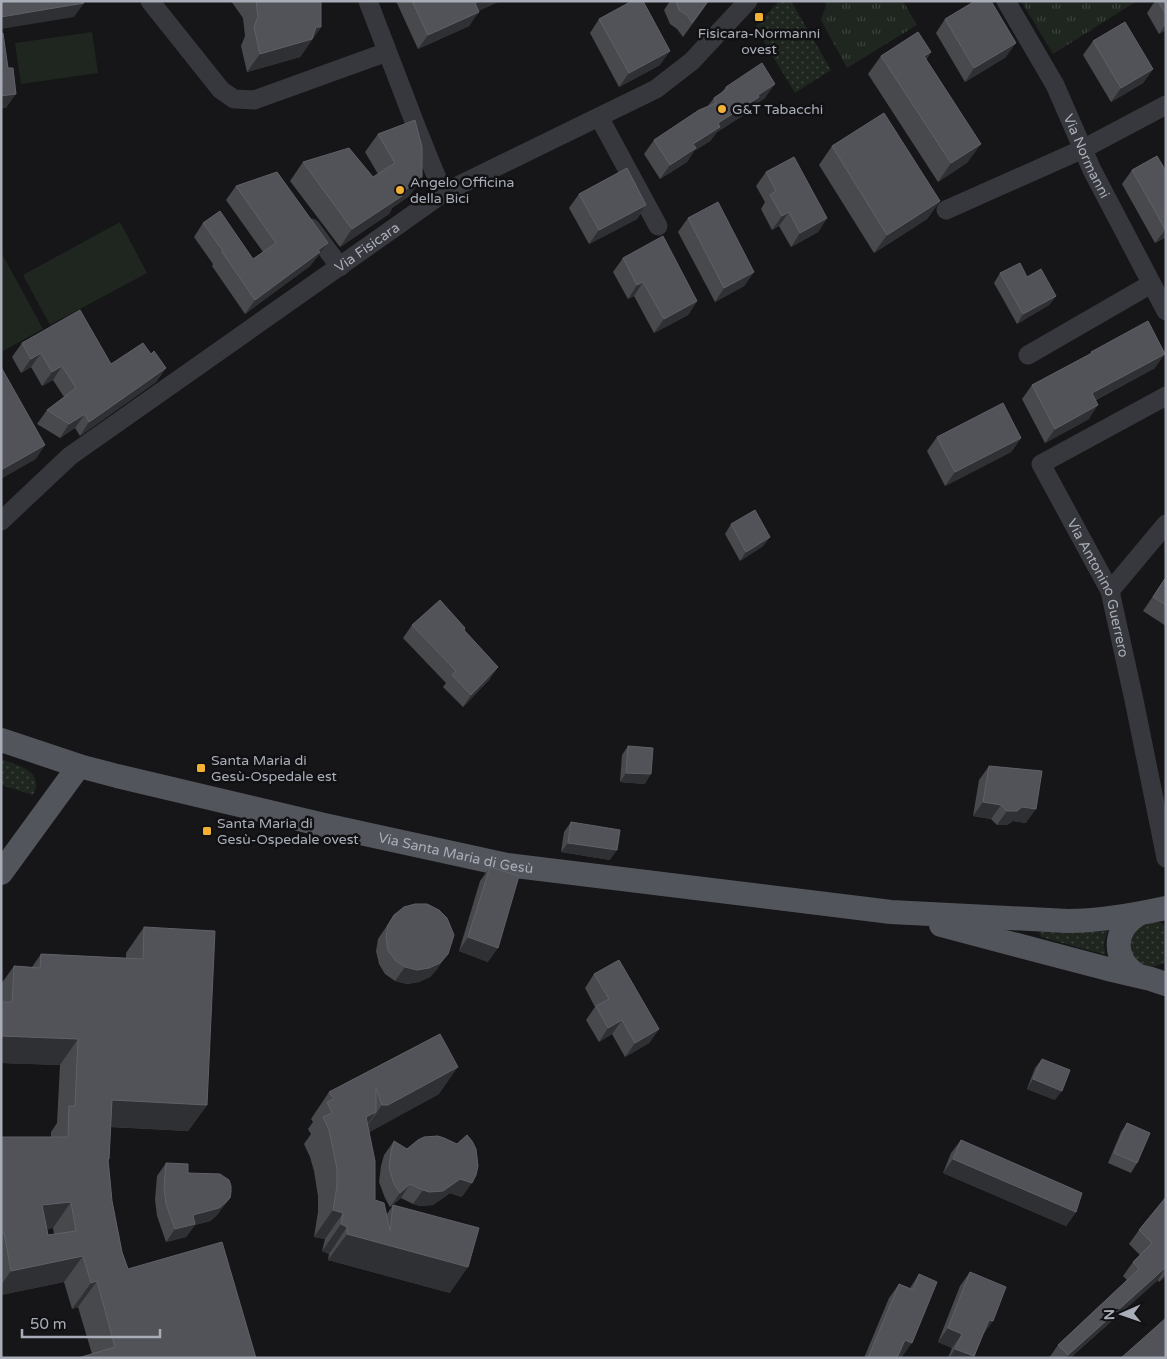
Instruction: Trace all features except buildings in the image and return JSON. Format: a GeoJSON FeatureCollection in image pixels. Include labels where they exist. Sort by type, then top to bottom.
{"type":"FeatureCollection","features":[{"type":"Feature","properties":{"kind":"main road","name":"Via Santa Maria di Gesù"},"geometry":{"type":"LineString","coordinates":[[1,740],[79,766],[117,776],[324,825],[507,865],[891,912]]}},
{"type":"Feature","properties":{"kind":"main road"},"geometry":{"type":"LineString","coordinates":[[1,873],[79,766]]}},
{"type":"Feature","properties":{"kind":"main road"},"geometry":{"type":"LineString","coordinates":[[891,912],[1090,921],[1155,912]]}},
{"type":"Feature","properties":{"kind":"main road"},"geometry":{"type":"LineString","coordinates":[[891,912],[1108,969],[1155,978]]}},
{"type":"Feature","properties":{"kind":"main road"},"geometry":{"type":"LineString","coordinates":[[1155,912],[1131,918],[1122,930],[1118,945],[1122,959],[1130,971],[1155,978]]}},
{"type":"Feature","properties":{"kind":"street"},"geometry":{"type":"LineString","coordinates":[[150,1],[221,90],[234,100],[254,100],[390,60]]}},
{"type":"Feature","properties":{"kind":"street"},"geometry":{"type":"LineString","coordinates":[[368,1],[416,129],[443,193]]}},
{"type":"Feature","properties":{"kind":"street","name":"Via Fisicara"},"geometry":{"type":"LineString","coordinates":[[1,521],[70,456],[443,193],[656,89],[692,61],[748,1]]}},
{"type":"Feature","properties":{"kind":"street","name":"Via Normanni"},"geometry":{"type":"LineString","coordinates":[[1006,1],[1055,85],[1092,170],[1166,311]]}},
{"type":"Feature","properties":{"kind":"street"},"geometry":{"type":"LineString","coordinates":[[946,210],[1083,149],[1166,105]]}},
{"type":"Feature","properties":{"kind":"street"},"geometry":{"type":"LineString","coordinates":[[599,117],[658,226]]}},
{"type":"Feature","properties":{"kind":"street"},"geometry":{"type":"LineString","coordinates":[[301,214],[340,267]]}},
{"type":"Feature","properties":{"kind":"street"},"geometry":{"type":"LineString","coordinates":[[1028,355],[1151,284]]}},
{"type":"Feature","properties":{"kind":"street","name":"Via Antonino Guerrero"},"geometry":{"type":"LineString","coordinates":[[1166,396],[1041,464],[1110,591],[1166,858]]}},
{"type":"Feature","properties":{"kind":"street"},"geometry":{"type":"LineString","coordinates":[[1110,591],[1166,524]]}},
{"type":"Feature","properties":{"kind":"green space"},"geometry":{"type":"Polygon","coordinates":[[[779,1],[791,1],[831,70],[795,93],[755,27],[779,1]]]}},
{"type":"Feature","properties":{"kind":"green space"},"geometry":{"type":"Polygon","coordinates":[[[824,1],[903,1],[917,25],[847,68],[821,20],[826,5],[824,1]]]}},
{"type":"Feature","properties":{"kind":"green space"},"geometry":{"type":"Polygon","coordinates":[[[1021,1],[1137,1],[1053,54],[1021,1]]]}},
{"type":"Feature","properties":{"kind":"green space"},"geometry":{"type":"Polygon","coordinates":[[[92,32],[98,73],[21,84],[15,43],[92,32]]]}},
{"type":"Feature","properties":{"kind":"green space"},"geometry":{"type":"Polygon","coordinates":[[[120,222],[147,273],[50,325],[23,275],[120,222]]]}},
{"type":"Feature","properties":{"kind":"green space"},"geometry":{"type":"Polygon","coordinates":[[[1,252],[43,329],[1,352],[1,252]]]}},
{"type":"Feature","properties":{"kind":"green space"},"geometry":{"type":"Polygon","coordinates":[[[1,759],[22,767],[33,775],[36,780],[36,787],[33,795],[1,785],[1,759]]]}},
{"type":"Feature","properties":{"kind":"green space"},"geometry":{"type":"Polygon","coordinates":[[[1154,920],[1166,926],[1166,961],[1156,966],[1148,967],[1132,958],[1129,936],[1133,929],[1154,920]]]}},
{"type":"Feature","properties":{"kind":"green space"},"geometry":{"type":"Polygon","coordinates":[[[1108,930],[1104,944],[1106,955],[1041,937],[1039,933],[1042,931],[1108,930]]]}},
{"type":"Feature","properties":{"kind":"place","name":"Fisicara-Normanni ovest"},"geometry":{"type":"Point","coordinates":[759,17]}},
{"type":"Feature","properties":{"kind":"place","name":"G&T Tabacchi"},"geometry":{"type":"Point","coordinates":[722,109]}},
{"type":"Feature","properties":{"kind":"place","name":"Angelo Officina della Bici"},"geometry":{"type":"Point","coordinates":[400,190]}},
{"type":"Feature","properties":{"kind":"place","name":"Santa Maria di Gesù-Ospedale est"},"geometry":{"type":"Point","coordinates":[201,768]}},
{"type":"Feature","properties":{"kind":"place","name":"Santa Maria di Gesù-Ospedale ovest"},"geometry":{"type":"Point","coordinates":[207,831]}}]}
